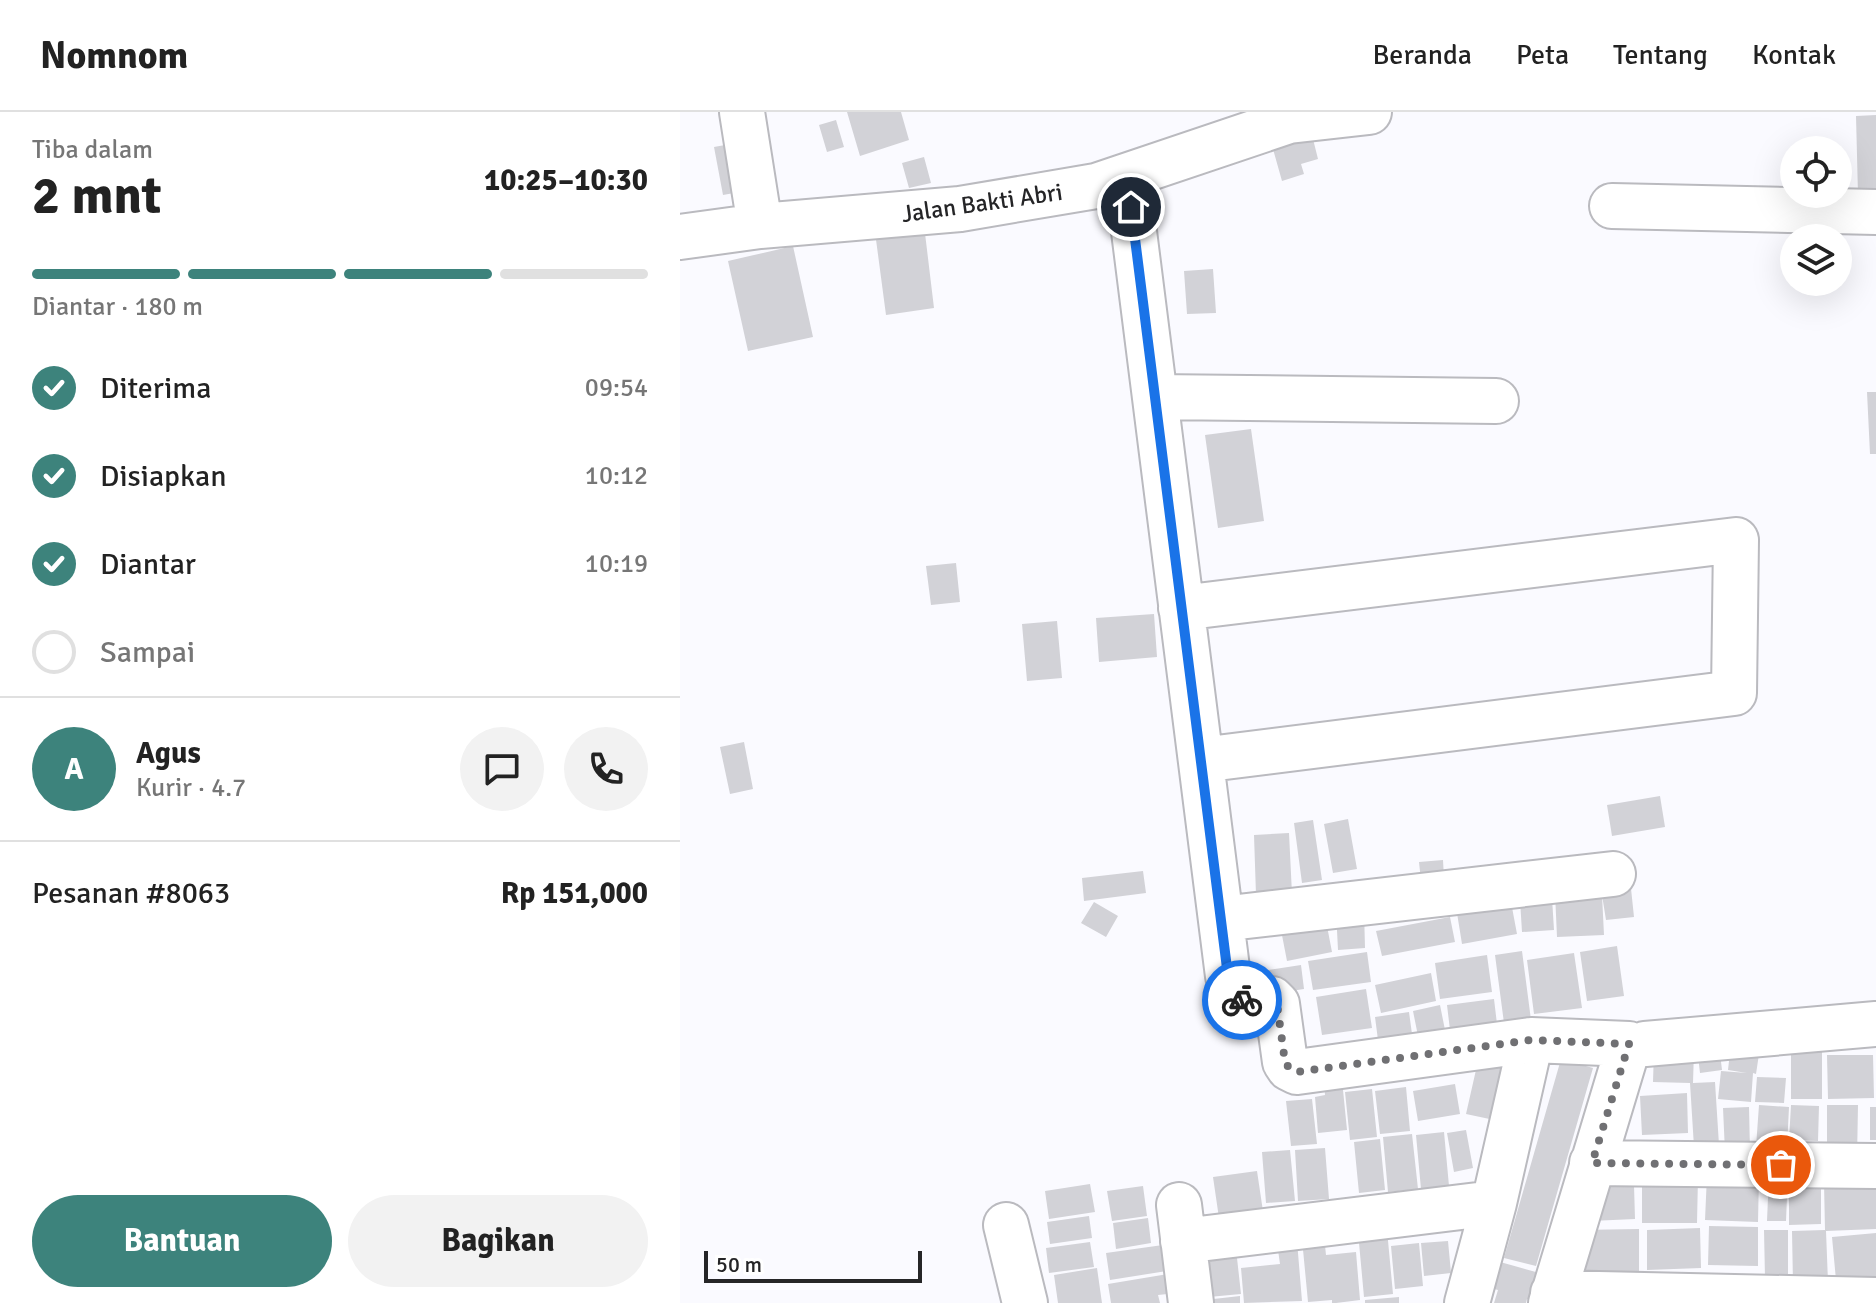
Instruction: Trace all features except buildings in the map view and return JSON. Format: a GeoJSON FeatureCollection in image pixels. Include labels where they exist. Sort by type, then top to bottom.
{"type":"FeatureCollection","features":[{"type":"Feature","properties":{"kind":"street"},"geometry":{"type":"LineString","coordinates":[[742,112],[760,226]]}},
{"type":"Feature","properties":{"kind":"street","name":"Jalan Bakti Abri"},"geometry":{"type":"LineString","coordinates":[[680,237],[760,226],[960,209],[1096,186],[1289,121],[1369,112]]}},
{"type":"Feature","properties":{"kind":"street"},"geometry":{"type":"LineString","coordinates":[[1127,176],[1228,976],[1237,994],[1245,1001],[1272,999],[1277,1004],[1285,1062],[1297,1072],[1531,1040],[1629,1044],[1552,1298],[1876,1300]]}},
{"type":"Feature","properties":{"kind":"street"},"geometry":{"type":"LineString","coordinates":[[1612,206],[1876,212]]}},
{"type":"Feature","properties":{"kind":"street"},"geometry":{"type":"LineString","coordinates":[[1155,397],[1496,401]]}},
{"type":"Feature","properties":{"kind":"street"},"geometry":{"type":"LineString","coordinates":[[1181,608],[1736,540],[1734,693],[1201,760]]}},
{"type":"Feature","properties":{"kind":"street"},"geometry":{"type":"LineString","coordinates":[[1221,919],[1613,874]]}},
{"type":"Feature","properties":{"kind":"street"},"geometry":{"type":"LineString","coordinates":[[1645,1044],[1876,1024]]}},
{"type":"Feature","properties":{"kind":"street"},"geometry":{"type":"LineString","coordinates":[[1467,1303],[1494,1203],[1531,1040]]}},
{"type":"Feature","properties":{"kind":"street"},"geometry":{"type":"LineString","coordinates":[[1592,1163],[1876,1166]]}},
{"type":"Feature","properties":{"kind":"street"},"geometry":{"type":"LineString","coordinates":[[1191,1303],[1181,1223],[1494,1203]]}},
{"type":"Feature","properties":{"kind":"street"},"geometry":{"type":"LineString","coordinates":[[1006,1225],[1025,1303]]}},
{"type":"Feature","properties":{"kind":"way so far"},"geometry":{"type":"LineString","coordinates":[[1242,1000],[1272,999],[1277,1004],[1285,1062],[1297,1072],[1531,1040],[1629,1044],[1592,1163],[1781,1165]]}},
{"type":"Feature","properties":{"kind":"route"},"geometry":{"type":"LineString","coordinates":[[1131,207],[1228,976],[1242,1000]]}}]}
